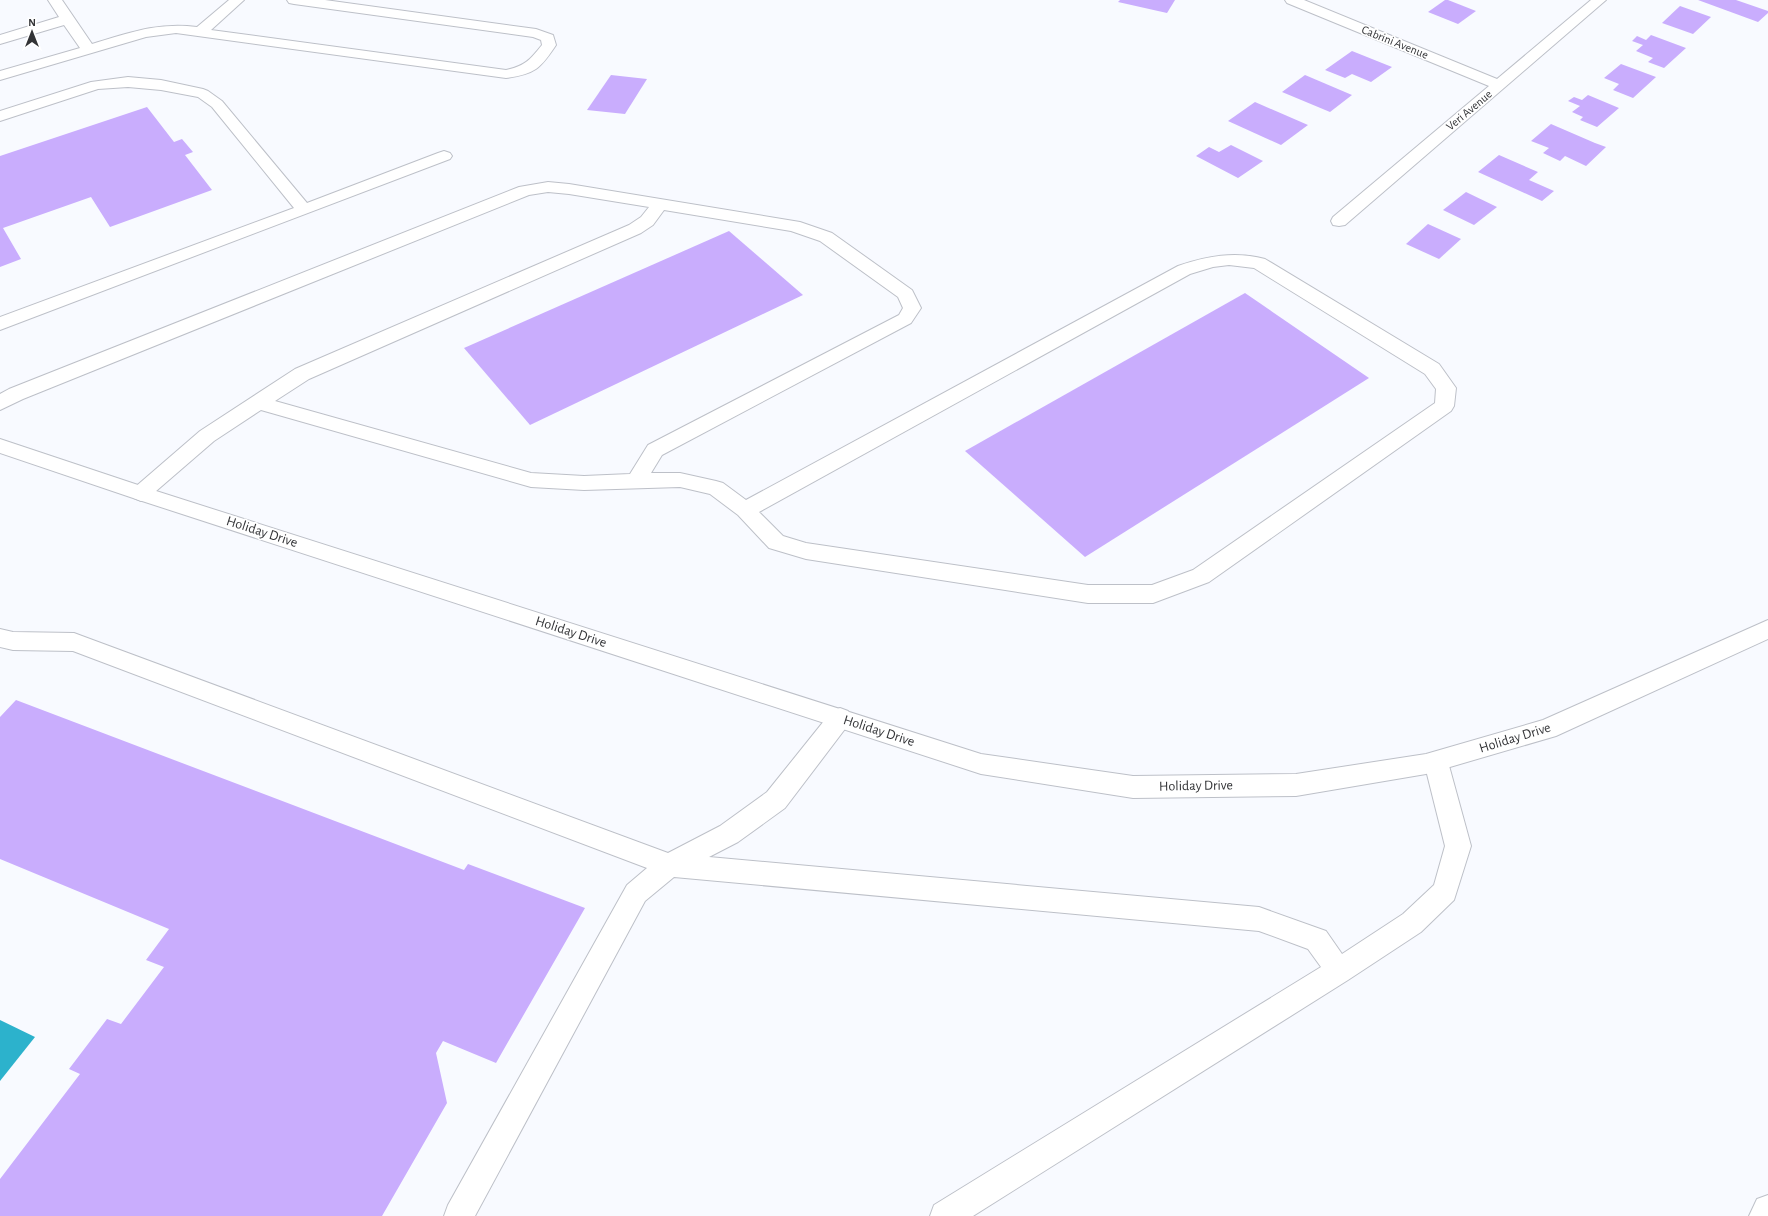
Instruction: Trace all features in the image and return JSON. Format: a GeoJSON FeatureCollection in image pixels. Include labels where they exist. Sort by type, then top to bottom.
{"type":"FeatureCollection","features":[{"type":"Feature","properties":{"kind":"street"},"geometry":{"type":"LineString","coordinates":[[55,0],[88,49]]}},
{"type":"Feature","properties":{"kind":"street"},"geometry":{"type":"LineString","coordinates":[[200,32],[237,0]]}},
{"type":"Feature","properties":{"kind":"street"},"geometry":{"type":"LineString","coordinates":[[0,76],[144,33],[176,29],[506,74],[521,72],[532,68],[549,46],[548,38],[536,33],[294,0]]}},
{"type":"Feature","properties":{"kind":"street","name":"Cabrini Avenue"},"geometry":{"type":"LineString","coordinates":[[1292,0],[1499,85]]}},
{"type":"Feature","properties":{"kind":"street","name":"Veri Avenue"},"geometry":{"type":"LineString","coordinates":[[1339,221],[1600,0]]}},
{"type":"Feature","properties":{"kind":"street"},"geometry":{"type":"LineString","coordinates":[[0,40],[68,19]]}},
{"type":"Feature","properties":{"kind":"street"},"geometry":{"type":"LineString","coordinates":[[0,116],[102,84],[128,82],[161,85],[203,94],[217,104],[304,210]]}},
{"type":"Feature","properties":{"kind":"street"},"geometry":{"type":"LineString","coordinates":[[0,324],[444,156]]}},
{"type":"Feature","properties":{"kind":"street"},"geometry":{"type":"LineString","coordinates":[[0,403],[16,394],[525,191],[548,187],[569,189],[794,226],[826,237],[906,294],[912,308],[905,320],[654,450],[636,482]]}},
{"type":"Feature","properties":{"kind":"street"},"geometry":{"type":"LineString","coordinates":[[141,494],[207,436],[302,374],[635,229],[647,221],[659,205]]}},
{"type":"Feature","properties":{"kind":"street"},"geometry":{"type":"LineString","coordinates":[[258,403],[531,480],[584,484],[680,480],[716,488],[745,510],[776,542],[806,552],[1088,594],[1152,594],[1201,576],[1444,406],[1446,388],[1432,369],[1259,263],[1233,259],[1205,262],[1184,270],[745,510]]}},
{"type":"Feature","properties":{"kind":"street","name":"Holiday Drive"},"geometry":{"type":"LineString","coordinates":[[0,446],[141,494],[981,764],[1133,787],[1296,785],[1436,762],[1548,729],[1768,629]]}},
{"type":"Feature","properties":{"kind":"street"},"geometry":{"type":"LineString","coordinates":[[0,638],[13,641],[74,642],[669,865],[1259,920],[1317,940],[1339,971]]}},
{"type":"Feature","properties":{"kind":"street"},"geometry":{"type":"LineString","coordinates":[[459,1216],[636,893],[669,865],[729,834],[776,800],[840,718]]}},
{"type":"Feature","properties":{"kind":"street"},"geometry":{"type":"LineString","coordinates":[[945,1216],[1339,971],[1412,923],[1445,892],[1458,846],[1436,762]]}},
{"type":"Feature","properties":{"kind":"street"},"geometry":{"type":"LineString","coordinates":[[1764,1216],[1768,1210]]}},
{"type":"Feature","properties":{"kind":"water"},"geometry":{"type":"Polygon","coordinates":[[[0,1020],[35,1037],[0,1081],[0,1020]]]}},
{"type":"Feature","properties":{"kind":"building"},"geometry":{"type":"Polygon","coordinates":[[[1120,0],[1175,0],[1167,13],[1118,2],[1120,0]]]}},
{"type":"Feature","properties":{"kind":"building"},"geometry":{"type":"Polygon","coordinates":[[[1445,0],[1476,11],[1458,24],[1428,12],[1445,0]]]}},
{"type":"Feature","properties":{"kind":"building"},"geometry":{"type":"Polygon","coordinates":[[[1698,0],[1736,0],[1768,11],[1768,13],[1758,22],[1698,0]]]}},
{"type":"Feature","properties":{"kind":"building"},"geometry":{"type":"Polygon","coordinates":[[[1680,6],[1711,17],[1693,34],[1662,23],[1680,6]]]}},
{"type":"Feature","properties":{"kind":"building"},"geometry":{"type":"Polygon","coordinates":[[[1651,35],[1686,48],[1664,68],[1648,62],[1653,58],[1636,51],[1643,45],[1632,41],[1637,36],[1646,40],[1651,35]]]}},
{"type":"Feature","properties":{"kind":"building"},"geometry":{"type":"Polygon","coordinates":[[[1352,51],[1392,67],[1371,82],[1352,74],[1345,78],[1325,70],[1352,51]]]}},
{"type":"Feature","properties":{"kind":"building"},"geometry":{"type":"Polygon","coordinates":[[[1621,64],[1656,77],[1633,98],[1613,90],[1619,84],[1604,78],[1621,64]]]}},
{"type":"Feature","properties":{"kind":"building"},"geometry":{"type":"Polygon","coordinates":[[[611,75],[647,79],[625,114],[587,110],[611,75]]]}},
{"type":"Feature","properties":{"kind":"building"},"geometry":{"type":"Polygon","coordinates":[[[1305,75],[1352,95],[1330,112],[1282,92],[1305,75]]]}},
{"type":"Feature","properties":{"kind":"building"},"geometry":{"type":"Polygon","coordinates":[[[1588,95],[1619,108],[1597,127],[1580,120],[1583,117],[1572,112],[1580,106],[1568,101],[1574,97],[1582,100],[1588,95]]]}},
{"type":"Feature","properties":{"kind":"building"},"geometry":{"type":"Polygon","coordinates":[[[1255,102],[1308,125],[1281,145],[1228,121],[1255,102]]]}},
{"type":"Feature","properties":{"kind":"building"},"geometry":{"type":"Polygon","coordinates":[[[147,107],[174,142],[182,139],[193,152],[185,155],[212,190],[110,227],[91,197],[3,228],[21,259],[0,267],[0,156],[147,107]]]}},
{"type":"Feature","properties":{"kind":"building"},"geometry":{"type":"Polygon","coordinates":[[[1551,124],[1606,147],[1586,166],[1565,156],[1560,161],[1543,153],[1549,148],[1531,141],[1551,124]]]}},
{"type":"Feature","properties":{"kind":"building"},"geometry":{"type":"Polygon","coordinates":[[[1231,145],[1263,161],[1238,178],[1196,156],[1209,147],[1219,152],[1231,145]]]}},
{"type":"Feature","properties":{"kind":"building"},"geometry":{"type":"Polygon","coordinates":[[[1499,155],[1538,172],[1529,180],[1554,191],[1542,201],[1478,172],[1499,155]]]}},
{"type":"Feature","properties":{"kind":"building"},"geometry":{"type":"Polygon","coordinates":[[[1466,192],[1497,207],[1474,225],[1443,210],[1466,192]]]}},
{"type":"Feature","properties":{"kind":"building"},"geometry":{"type":"Polygon","coordinates":[[[1428,224],[1461,239],[1439,259],[1406,244],[1428,224]]]}},
{"type":"Feature","properties":{"kind":"building"},"geometry":{"type":"Polygon","coordinates":[[[729,231],[803,295],[530,425],[464,348],[729,231]]]}},
{"type":"Feature","properties":{"kind":"building"},"geometry":{"type":"Polygon","coordinates":[[[1245,293],[1369,378],[1085,557],[965,451],[1245,293]]]}},
{"type":"Feature","properties":{"kind":"building"},"geometry":{"type":"Polygon","coordinates":[[[16,700],[464,870],[468,864],[585,908],[496,1063],[443,1041],[436,1053],[447,1103],[382,1216],[0,1216],[0,1179],[80,1074],[69,1069],[107,1019],[121,1024],[164,967],[146,960],[169,929],[0,859],[0,717],[16,700]]]}}]}
